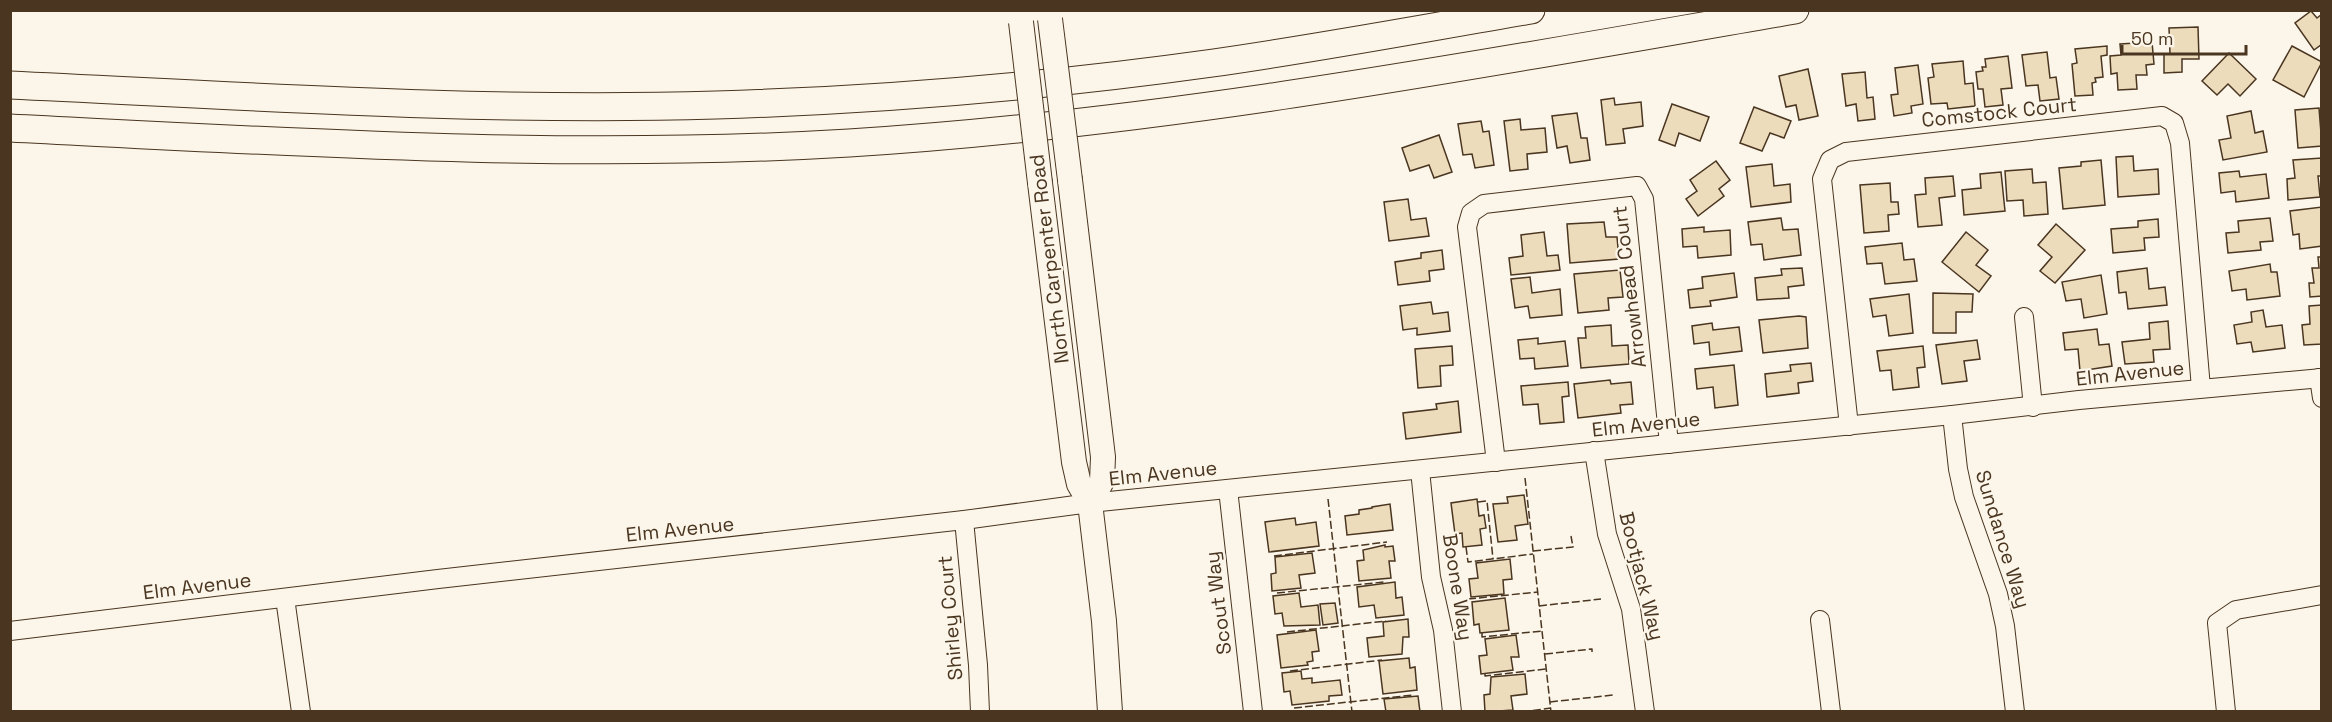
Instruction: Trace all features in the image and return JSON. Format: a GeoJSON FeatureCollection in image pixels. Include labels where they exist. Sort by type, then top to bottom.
{"type":"FeatureCollection","features":[{"type":"Feature","properties":{"kind":"highway"},"geometry":{"type":"LineString","coordinates":[[10,85],[394,104],[509,106],[708,105],[843,99],[1031,85],[1155,71],[1279,53],[1531,10]]}},
{"type":"Feature","properties":{"kind":"highway"},"geometry":{"type":"LineString","coordinates":[[10,128],[354,145],[532,150],[720,148],[888,140],[1036,128],[1284,97],[1795,10]]}},
{"type":"Feature","properties":{"kind":"main road","name":"North Carpenter Road"},"geometry":{"type":"LineString","coordinates":[[1049,15],[1104,457],[1102,481],[1090,503]]}},
{"type":"Feature","properties":{"kind":"main road","name":"North Carpenter Road"},"geometry":{"type":"LineString","coordinates":[[1020,16],[1074,462],[1079,484],[1090,503],[1104,621],[1110,711]]}},
{"type":"Feature","properties":{"kind":"street","name":"Comstock Court"},"geometry":{"type":"LineString","coordinates":[[1849,426],[1822,179],[1830,160],[1846,152],[2162,116],[2174,123],[2180,143],[2201,388]]}},
{"type":"Feature","properties":{"kind":"street","name":"Arrowhead Court"},"geometry":{"type":"LineString","coordinates":[[1496,462],[1467,227],[1471,213],[1484,204],[1637,186],[1644,199],[1669,444]]}},
{"type":"Feature","properties":{"kind":"street"},"geometry":{"type":"LineString","coordinates":[[2024,317],[2033,407]]}},
{"type":"Feature","properties":{"kind":"street","name":"Elm Avenue"},"geometry":{"type":"LineString","coordinates":[[10,631],[964,520],[1090,503],[1952,416],[2201,388],[2320,378]]}},
{"type":"Feature","properties":{"kind":"street"},"geometry":{"type":"LineString","coordinates":[[2320,378],[2322,398]]}},
{"type":"Feature","properties":{"kind":"street","name":"Sundance Way"},"geometry":{"type":"LineString","coordinates":[[1952,416],[1958,469],[1964,497],[1998,594],[2006,627],[2015,711]]}},
{"type":"Feature","properties":{"kind":"street","name":"Bootjack Way"},"geometry":{"type":"LineString","coordinates":[[1594,451],[1607,534],[1631,609],[1645,711]]}},
{"type":"Feature","properties":{"kind":"street","name":"Boone Way"},"geometry":{"type":"LineString","coordinates":[[1420,470],[1431,577],[1443,630],[1452,711]]}},
{"type":"Feature","properties":{"kind":"street","name":"Scout Way"},"geometry":{"type":"LineString","coordinates":[[1228,489],[1253,711]]}},
{"type":"Feature","properties":{"kind":"street","name":"Shirley Court"},"geometry":{"type":"LineString","coordinates":[[964,520],[978,665],[980,711]]}},
{"type":"Feature","properties":{"kind":"street"},"geometry":{"type":"LineString","coordinates":[[2226,711],[2217,623],[2236,610],[2322,595]]}},
{"type":"Feature","properties":{"kind":"street"},"geometry":{"type":"LineString","coordinates":[[285,598],[301,711]]}},
{"type":"Feature","properties":{"kind":"street"},"geometry":{"type":"LineString","coordinates":[[1820,620],[1831,711]]}},
{"type":"Feature","properties":{"kind":"building"},"geometry":{"type":"Polygon","coordinates":[[[2311,11],[2317,18],[2322,14],[2322,44],[2314,50],[2295,23],[2311,11]]]}},
{"type":"Feature","properties":{"kind":"building"},"geometry":{"type":"Polygon","coordinates":[[[2198,27],[2199,59],[2182,59],[2182,72],[2164,73],[2164,54],[2170,54],[2169,28],[2198,27]]]}},
{"type":"Feature","properties":{"kind":"building"},"geometry":{"type":"Polygon","coordinates":[[[2152,42],[2154,64],[2146,65],[2147,75],[2136,75],[2137,89],[2118,90],[2117,73],[2111,74],[2110,56],[2121,55],[2120,44],[2152,42]]]}},
{"type":"Feature","properties":{"kind":"building"},"geometry":{"type":"Polygon","coordinates":[[[2107,46],[2107,55],[2101,56],[2103,77],[2095,78],[2096,82],[2092,83],[2093,95],[2075,96],[2072,64],[2077,63],[2075,49],[2107,46]]]}},
{"type":"Feature","properties":{"kind":"building"},"geometry":{"type":"Polygon","coordinates":[[[2292,46],[2322,62],[2304,97],[2273,80],[2292,46]]]}},
{"type":"Feature","properties":{"kind":"building"},"geometry":{"type":"Polygon","coordinates":[[[2047,52],[2050,78],[2056,77],[2059,99],[2040,101],[2038,85],[2026,86],[2022,55],[2047,52]]]}},
{"type":"Feature","properties":{"kind":"building"},"geometry":{"type":"Polygon","coordinates":[[[2229,53],[2256,79],[2240,96],[2228,84],[2217,95],[2202,81],[2229,53]]]}},
{"type":"Feature","properties":{"kind":"building"},"geometry":{"type":"Polygon","coordinates":[[[2008,56],[2012,88],[2001,89],[2003,105],[1985,107],[1983,89],[1978,89],[1976,72],[1983,71],[1982,67],[1986,67],[1985,59],[2008,56]]]}},
{"type":"Feature","properties":{"kind":"building"},"geometry":{"type":"Polygon","coordinates":[[[1963,61],[1965,84],[1973,83],[1975,106],[1948,109],[1947,103],[1931,104],[1928,78],[1934,77],[1932,64],[1963,61]]]}},
{"type":"Feature","properties":{"kind":"building"},"geometry":{"type":"Polygon","coordinates":[[[1918,65],[1923,104],[1911,106],[1912,113],[1894,116],[1891,95],[1898,94],[1895,68],[1918,65]]]}},
{"type":"Feature","properties":{"kind":"building"},"geometry":{"type":"Polygon","coordinates":[[[1808,69],[1818,116],[1799,120],[1796,105],[1786,107],[1779,76],[1808,69]]]}},
{"type":"Feature","properties":{"kind":"building"},"geometry":{"type":"Polygon","coordinates":[[[1865,72],[1867,98],[1873,97],[1875,119],[1858,121],[1856,104],[1846,106],[1842,74],[1865,72]]]}},
{"type":"Feature","properties":{"kind":"building"},"geometry":{"type":"Polygon","coordinates":[[[1614,98],[1615,105],[1641,102],[1643,126],[1623,129],[1625,143],[1606,145],[1601,100],[1614,98]]]}},
{"type":"Feature","properties":{"kind":"building"},"geometry":{"type":"Polygon","coordinates":[[[1672,104],[1709,117],[1700,141],[1679,133],[1675,146],[1659,140],[1672,104]]]}},
{"type":"Feature","properties":{"kind":"building"},"geometry":{"type":"Polygon","coordinates":[[[1754,107],[1791,121],[1784,138],[1770,133],[1762,151],[1740,143],[1754,107]]]}},
{"type":"Feature","properties":{"kind":"building"},"geometry":{"type":"Polygon","coordinates":[[[2319,108],[2322,146],[2298,148],[2295,110],[2319,108]]]}},
{"type":"Feature","properties":{"kind":"building"},"geometry":{"type":"Polygon","coordinates":[[[2251,111],[2255,133],[2263,131],[2267,152],[2223,160],[2219,140],[2231,138],[2227,116],[2251,111]]]}},
{"type":"Feature","properties":{"kind":"building"},"geometry":{"type":"Polygon","coordinates":[[[1577,113],[1581,138],[1587,138],[1590,160],[1570,163],[1567,146],[1557,148],[1552,116],[1577,113]]]}},
{"type":"Feature","properties":{"kind":"building"},"geometry":{"type":"Polygon","coordinates":[[[1520,119],[1521,130],[1545,128],[1547,152],[1527,154],[1528,169],[1510,171],[1504,121],[1520,119]]]}},
{"type":"Feature","properties":{"kind":"building"},"geometry":{"type":"Polygon","coordinates":[[[1481,121],[1483,132],[1489,131],[1494,165],[1475,168],[1472,154],[1463,155],[1458,124],[1481,121]]]}},
{"type":"Feature","properties":{"kind":"building"},"geometry":{"type":"Polygon","coordinates":[[[1439,135],[1452,172],[1434,178],[1429,165],[1410,171],[1402,148],[1439,135]]]}},
{"type":"Feature","properties":{"kind":"building"},"geometry":{"type":"Polygon","coordinates":[[[2133,156],[2134,171],[2158,169],[2159,194],[2118,197],[2116,157],[2133,156]]]}},
{"type":"Feature","properties":{"kind":"building"},"geometry":{"type":"Polygon","coordinates":[[[2322,158],[2322,176],[2318,176],[2320,197],[2288,200],[2287,179],[2295,178],[2293,160],[2322,158]]]}},
{"type":"Feature","properties":{"kind":"building"},"geometry":{"type":"Polygon","coordinates":[[[2101,160],[2105,205],[2063,209],[2059,168],[2081,166],[2081,162],[2101,160]]]}},
{"type":"Feature","properties":{"kind":"building"},"geometry":{"type":"Polygon","coordinates":[[[1716,161],[1730,180],[1719,189],[1724,196],[1698,216],[1686,199],[1697,191],[1690,180],[1716,161]]]}},
{"type":"Feature","properties":{"kind":"building"},"geometry":{"type":"Polygon","coordinates":[[[1772,164],[1774,186],[1790,184],[1791,202],[1751,207],[1746,167],[1772,164]]]}},
{"type":"Feature","properties":{"kind":"building"},"geometry":{"type":"Polygon","coordinates":[[[2032,169],[2033,183],[2046,182],[2048,214],[2024,216],[2023,200],[2007,201],[2005,171],[2032,169]]]}},
{"type":"Feature","properties":{"kind":"building"},"geometry":{"type":"Polygon","coordinates":[[[2239,171],[2240,177],[2266,174],[2269,198],[2236,202],[2235,191],[2221,193],[2219,173],[2239,171]]]}},
{"type":"Feature","properties":{"kind":"building"},"geometry":{"type":"Polygon","coordinates":[[[2001,172],[2005,211],[1964,215],[1962,190],[1981,188],[1980,174],[2001,172]]]}},
{"type":"Feature","properties":{"kind":"building"},"geometry":{"type":"Polygon","coordinates":[[[1953,176],[1955,196],[1939,198],[1942,225],[1918,227],[1915,195],[1926,194],[1925,178],[1953,176]]]}},
{"type":"Feature","properties":{"kind":"building"},"geometry":{"type":"Polygon","coordinates":[[[1890,183],[1891,202],[1898,202],[1899,214],[1888,215],[1889,231],[1864,233],[1860,185],[1890,183]]]}},
{"type":"Feature","properties":{"kind":"building"},"geometry":{"type":"Polygon","coordinates":[[[1408,199],[1411,220],[1426,218],[1429,236],[1389,241],[1384,202],[1408,199]]]}},
{"type":"Feature","properties":{"kind":"building"},"geometry":{"type":"Polygon","coordinates":[[[2322,207],[2322,246],[2300,249],[2299,234],[2293,235],[2290,211],[2322,207]]]}},
{"type":"Feature","properties":{"kind":"building"},"geometry":{"type":"Polygon","coordinates":[[[1781,218],[1783,230],[1798,229],[1801,255],[1764,260],[1762,244],[1751,245],[1748,222],[1781,218]]]}},
{"type":"Feature","properties":{"kind":"building"},"geometry":{"type":"Polygon","coordinates":[[[2270,218],[2273,241],[2260,242],[2261,250],[2228,253],[2226,233],[2239,232],[2238,221],[2270,218]]]}},
{"type":"Feature","properties":{"kind":"building"},"geometry":{"type":"Polygon","coordinates":[[[2158,219],[2159,237],[2144,238],[2145,250],[2113,253],[2111,229],[2138,227],[2138,221],[2158,219]]]}},
{"type":"Feature","properties":{"kind":"building"},"geometry":{"type":"Polygon","coordinates":[[[1604,222],[1606,237],[1617,237],[1619,259],[1570,263],[1567,224],[1604,222]]]}},
{"type":"Feature","properties":{"kind":"building"},"geometry":{"type":"Polygon","coordinates":[[[2056,224],[2085,250],[2055,283],[2040,271],[2052,257],[2038,245],[2056,224]]]}},
{"type":"Feature","properties":{"kind":"building"},"geometry":{"type":"Polygon","coordinates":[[[1704,227],[1704,232],[1730,230],[1731,255],[1698,258],[1697,246],[1683,247],[1682,229],[1704,227]]]}},
{"type":"Feature","properties":{"kind":"building"},"geometry":{"type":"Polygon","coordinates":[[[1544,232],[1547,256],[1558,255],[1560,270],[1511,275],[1509,258],[1523,256],[1521,235],[1544,232]]]}},
{"type":"Feature","properties":{"kind":"building"},"geometry":{"type":"Polygon","coordinates":[[[1966,232],[1988,250],[1976,265],[1991,276],[1979,292],[1942,262],[1966,232]]]}},
{"type":"Feature","properties":{"kind":"building"},"geometry":{"type":"Polygon","coordinates":[[[1902,243],[1904,260],[1914,259],[1917,281],[1885,284],[1882,263],[1867,264],[1865,247],[1902,243]]]}},
{"type":"Feature","properties":{"kind":"building"},"geometry":{"type":"Polygon","coordinates":[[[1442,250],[1444,269],[1429,271],[1430,281],[1398,285],[1395,262],[1421,258],[1421,253],[1442,250]]]}},
{"type":"Feature","properties":{"kind":"building"},"geometry":{"type":"Polygon","coordinates":[[[2318,257],[2322,257],[2322,296],[2310,297],[2309,283],[2314,283],[2312,268],[2319,268],[2318,257]]]}},
{"type":"Feature","properties":{"kind":"building"},"geometry":{"type":"Polygon","coordinates":[[[2270,264],[2271,272],[2277,272],[2280,296],[2247,300],[2246,289],[2232,291],[2229,271],[2270,264]]]}},
{"type":"Feature","properties":{"kind":"building"},"geometry":{"type":"Polygon","coordinates":[[[1802,268],[1804,285],[1788,287],[1789,298],[1757,300],[1755,278],[1782,275],[1781,269],[1802,268]]]}},
{"type":"Feature","properties":{"kind":"building"},"geometry":{"type":"Polygon","coordinates":[[[2147,268],[2149,289],[2165,287],[2167,305],[2128,309],[2126,292],[2119,293],[2117,272],[2147,268]]]}},
{"type":"Feature","properties":{"kind":"building"},"geometry":{"type":"Polygon","coordinates":[[[1620,270],[1623,297],[1608,298],[1609,310],[1578,313],[1574,274],[1620,270]]]}},
{"type":"Feature","properties":{"kind":"building"},"geometry":{"type":"Polygon","coordinates":[[[1734,273],[1737,297],[1710,301],[1711,306],[1690,308],[1688,290],[1703,288],[1702,277],[1734,273]]]}},
{"type":"Feature","properties":{"kind":"building"},"geometry":{"type":"Polygon","coordinates":[[[2101,275],[2107,314],[2084,318],[2081,299],[2066,301],[2062,282],[2101,275]]]}},
{"type":"Feature","properties":{"kind":"building"},"geometry":{"type":"Polygon","coordinates":[[[1530,277],[1532,293],[1560,289],[1562,315],[1530,318],[1528,306],[1515,308],[1511,279],[1530,277]]]}},
{"type":"Feature","properties":{"kind":"building"},"geometry":{"type":"Polygon","coordinates":[[[1933,293],[1973,294],[1972,312],[1956,312],[1956,333],[1933,333],[1933,293]]]}},
{"type":"Feature","properties":{"kind":"building"},"geometry":{"type":"Polygon","coordinates":[[[1909,294],[1913,333],[1889,336],[1886,315],[1873,317],[1870,299],[1909,294]]]}},
{"type":"Feature","properties":{"kind":"building"},"geometry":{"type":"Polygon","coordinates":[[[1431,302],[1433,314],[1448,312],[1450,331],[1417,335],[1417,328],[1403,330],[1400,306],[1431,302]]]}},
{"type":"Feature","properties":{"kind":"building"},"geometry":{"type":"Polygon","coordinates":[[[2322,305],[2322,344],[2304,345],[2302,325],[2310,324],[2309,306],[2322,305]]]}},
{"type":"Feature","properties":{"kind":"building"},"geometry":{"type":"Polygon","coordinates":[[[2263,310],[2266,327],[2282,325],[2285,348],[2253,352],[2251,342],[2237,344],[2234,325],[2252,322],[2251,312],[2263,310]]]}},
{"type":"Feature","properties":{"kind":"building"},"geometry":{"type":"Polygon","coordinates":[[[1806,317],[1808,348],[1763,353],[1759,320],[1806,317]]]}},
{"type":"Feature","properties":{"kind":"building"},"geometry":{"type":"Polygon","coordinates":[[[2168,321],[2170,349],[2153,350],[2154,362],[2125,364],[2122,342],[2150,339],[2149,323],[2168,321]]]}},
{"type":"Feature","properties":{"kind":"building"},"geometry":{"type":"Polygon","coordinates":[[[1712,323],[1713,330],[1739,327],[1742,351],[1710,355],[1709,342],[1694,344],[1692,326],[1712,323]]]}},
{"type":"Feature","properties":{"kind":"building"},"geometry":{"type":"Polygon","coordinates":[[[1611,325],[1612,346],[1628,345],[1629,364],[1581,368],[1578,338],[1586,338],[1585,327],[1611,325]]]}},
{"type":"Feature","properties":{"kind":"building"},"geometry":{"type":"Polygon","coordinates":[[[2097,329],[2099,345],[2109,344],[2112,366],[2080,371],[2078,349],[2065,350],[2063,333],[2097,329]]]}},
{"type":"Feature","properties":{"kind":"building"},"geometry":{"type":"Polygon","coordinates":[[[1538,338],[1538,344],[1565,341],[1568,366],[1535,369],[1534,358],[1520,359],[1518,340],[1538,338]]]}},
{"type":"Feature","properties":{"kind":"building"},"geometry":{"type":"Polygon","coordinates":[[[1977,340],[1980,359],[1964,361],[1967,381],[1942,384],[1936,345],[1977,340]]]}},
{"type":"Feature","properties":{"kind":"building"},"geometry":{"type":"Polygon","coordinates":[[[1452,346],[1453,365],[1440,366],[1441,386],[1418,388],[1415,349],[1452,346]]]}},
{"type":"Feature","properties":{"kind":"building"},"geometry":{"type":"Polygon","coordinates":[[[1923,346],[1925,367],[1917,368],[1919,387],[1893,390],[1891,370],[1880,371],[1877,351],[1923,346]]]}},
{"type":"Feature","properties":{"kind":"building"},"geometry":{"type":"Polygon","coordinates":[[[1811,363],[1813,381],[1798,383],[1799,393],[1767,397],[1765,374],[1791,371],[1790,365],[1811,363]]]}},
{"type":"Feature","properties":{"kind":"building"},"geometry":{"type":"Polygon","coordinates":[[[1734,365],[1738,405],[1715,408],[1713,387],[1697,389],[1695,369],[1734,365]]]}},
{"type":"Feature","properties":{"kind":"building"},"geometry":{"type":"Polygon","coordinates":[[[1610,380],[1611,384],[1631,382],[1633,404],[1620,405],[1621,413],[1578,418],[1574,384],[1610,380]]]}},
{"type":"Feature","properties":{"kind":"building"},"geometry":{"type":"Polygon","coordinates":[[[1568,382],[1569,396],[1562,397],[1564,422],[1540,424],[1538,404],[1523,405],[1521,386],[1568,382]]]}},
{"type":"Feature","properties":{"kind":"building"},"geometry":{"type":"Polygon","coordinates":[[[1458,401],[1461,432],[1406,439],[1403,413],[1437,409],[1436,404],[1458,401]]]}},
{"type":"Feature","properties":{"kind":"building"},"geometry":{"type":"Polygon","coordinates":[[[1524,495],[1528,524],[1515,526],[1517,540],[1498,542],[1493,504],[1508,503],[1507,497],[1524,495]]]}},
{"type":"Feature","properties":{"kind":"building"},"geometry":{"type":"Polygon","coordinates":[[[1477,499],[1479,516],[1484,515],[1486,528],[1480,529],[1482,545],[1463,547],[1462,533],[1455,534],[1451,503],[1477,499]]]}},
{"type":"Feature","properties":{"kind":"building"},"geometry":{"type":"Polygon","coordinates":[[[1390,504],[1393,530],[1347,535],[1345,516],[1359,514],[1359,510],[1390,504]]]}},
{"type":"Feature","properties":{"kind":"building"},"geometry":{"type":"Polygon","coordinates":[[[1295,518],[1296,525],[1316,522],[1319,546],[1269,552],[1265,522],[1295,518]]]}},
{"type":"Feature","properties":{"kind":"building"},"geometry":{"type":"Polygon","coordinates":[[[1385,545],[1385,547],[1393,546],[1395,561],[1389,561],[1391,578],[1359,581],[1357,561],[1364,560],[1363,550],[1385,545]]]}},
{"type":"Feature","properties":{"kind":"building"},"geometry":{"type":"Polygon","coordinates":[[[1312,553],[1315,573],[1299,575],[1301,588],[1272,591],[1271,574],[1276,573],[1275,557],[1312,553]]]}},
{"type":"Feature","properties":{"kind":"building"},"geometry":{"type":"Polygon","coordinates":[[[1510,559],[1512,579],[1503,580],[1504,594],[1471,597],[1469,579],[1478,578],[1476,563],[1510,559]]]}},
{"type":"Feature","properties":{"kind":"building"},"geometry":{"type":"Polygon","coordinates":[[[1395,582],[1396,598],[1402,597],[1404,615],[1376,618],[1374,605],[1359,607],[1357,587],[1395,582]]]}},
{"type":"Feature","properties":{"kind":"building"},"geometry":{"type":"Polygon","coordinates":[[[1299,593],[1301,607],[1318,605],[1320,625],[1284,626],[1282,613],[1275,614],[1273,596],[1299,593]]]}},
{"type":"Feature","properties":{"kind":"building"},"geometry":{"type":"Polygon","coordinates":[[[1505,598],[1509,630],[1480,633],[1479,624],[1474,625],[1472,602],[1505,598]]]}},
{"type":"Feature","properties":{"kind":"building"},"geometry":{"type":"Polygon","coordinates":[[[1335,603],[1338,623],[1323,625],[1320,604],[1335,603]]]}},
{"type":"Feature","properties":{"kind":"building"},"geometry":{"type":"Polygon","coordinates":[[[1408,619],[1409,637],[1403,637],[1402,654],[1369,657],[1367,638],[1384,636],[1383,622],[1408,619]]]}},
{"type":"Feature","properties":{"kind":"building"},"geometry":{"type":"Polygon","coordinates":[[[1316,630],[1319,651],[1312,652],[1313,661],[1307,662],[1308,665],[1281,668],[1277,635],[1316,630]]]}},
{"type":"Feature","properties":{"kind":"building"},"geometry":{"type":"Polygon","coordinates":[[[1516,635],[1519,657],[1511,657],[1513,670],[1481,674],[1479,656],[1487,655],[1485,639],[1516,635]]]}},
{"type":"Feature","properties":{"kind":"building"},"geometry":{"type":"Polygon","coordinates":[[[1409,658],[1410,668],[1415,667],[1417,690],[1383,694],[1379,661],[1409,658]]]}},
{"type":"Feature","properties":{"kind":"building"},"geometry":{"type":"Polygon","coordinates":[[[1301,671],[1302,679],[1312,678],[1312,683],[1340,680],[1342,695],[1329,696],[1329,701],[1292,705],[1290,691],[1284,692],[1282,673],[1301,671]]]}},
{"type":"Feature","properties":{"kind":"building"},"geometry":{"type":"Polygon","coordinates":[[[1525,674],[1527,694],[1511,696],[1513,710],[1485,712],[1484,695],[1490,694],[1491,677],[1525,674]]]}},
{"type":"Feature","properties":{"kind":"building"},"geometry":{"type":"Polygon","coordinates":[[[1418,696],[1420,712],[1386,712],[1384,699],[1418,696]]]}},
{"type":"Feature","properties":{"kind":"fence"},"geometry":{"type":"LineString","coordinates":[[1525,478],[1551,712]]}},
{"type":"Feature","properties":{"kind":"fence"},"geometry":{"type":"LineString","coordinates":[[1328,499],[1352,712]]}},
{"type":"Feature","properties":{"kind":"fence"},"geometry":{"type":"LineString","coordinates":[[1478,502],[1487,501],[1493,559]]}},
{"type":"Feature","properties":{"kind":"fence"},"geometry":{"type":"LineString","coordinates":[[1533,551],[1573,547],[1571,536]]}},
{"type":"Feature","properties":{"kind":"fence"},"geometry":{"type":"LineString","coordinates":[[1274,556],[1387,542]]}},
{"type":"Feature","properties":{"kind":"fence"},"geometry":{"type":"LineString","coordinates":[[1466,547],[1468,562],[1533,554]]}},
{"type":"Feature","properties":{"kind":"fence"},"geometry":{"type":"LineString","coordinates":[[1277,593],[1384,582]]}},
{"type":"Feature","properties":{"kind":"fence"},"geometry":{"type":"LineString","coordinates":[[1468,599],[1538,592]]}},
{"type":"Feature","properties":{"kind":"fence"},"geometry":{"type":"LineString","coordinates":[[1539,606],[1601,599]]}},
{"type":"Feature","properties":{"kind":"fence"},"geometry":{"type":"LineString","coordinates":[[1287,632],[1386,621]]}},
{"type":"Feature","properties":{"kind":"fence"},"geometry":{"type":"LineString","coordinates":[[1482,633],[1482,637],[1542,631]]}},
{"type":"Feature","properties":{"kind":"fence"},"geometry":{"type":"LineString","coordinates":[[1545,654],[1592,649],[1592,652]]}},
{"type":"Feature","properties":{"kind":"fence"},"geometry":{"type":"LineString","coordinates":[[1290,671],[1382,660]]}},
{"type":"Feature","properties":{"kind":"fence"},"geometry":{"type":"LineString","coordinates":[[1485,674],[1485,676],[1546,669]]}},
{"type":"Feature","properties":{"kind":"fence"},"geometry":{"type":"LineString","coordinates":[[1294,708],[1413,695]]}},
{"type":"Feature","properties":{"kind":"fence"},"geometry":{"type":"LineString","coordinates":[[1550,702],[1613,695]]}},
{"type":"Feature","properties":{"kind":"fence"},"geometry":{"type":"LineString","coordinates":[[1522,712],[1551,708]]}}]}
